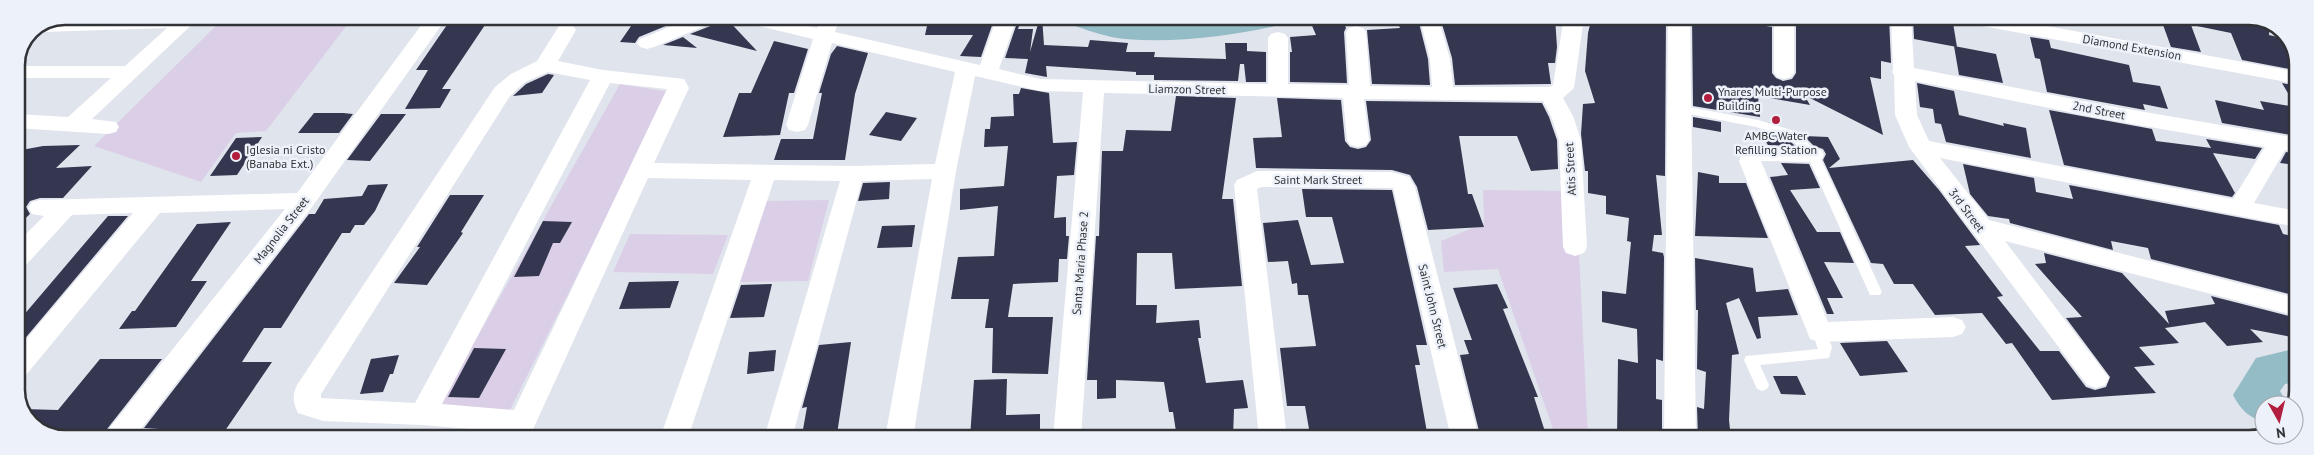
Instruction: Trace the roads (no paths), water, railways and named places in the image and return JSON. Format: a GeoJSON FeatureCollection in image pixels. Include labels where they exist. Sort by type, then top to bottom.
{"type":"FeatureCollection","features":[{"type":"Feature","properties":{"kind":"street"},"geometry":{"type":"LineString","coordinates":[[74,124],[182,25]]}},
{"type":"Feature","properties":{"kind":"street","name":"Magnolia Street"},"geometry":{"type":"LineString","coordinates":[[124,430],[304,201],[431,25]]}},
{"type":"Feature","properties":{"kind":"street"},"geometry":{"type":"LineString","coordinates":[[545,65],[603,76],[677,84],[641,170],[519,430],[423,414],[323,410],[308,404],[307,393],[502,92],[518,78],[545,65],[569,25]]}},
{"type":"Feature","properties":{"kind":"street"},"geometry":{"type":"LineString","coordinates":[[647,43],[689,25]]}},
{"type":"Feature","properties":{"kind":"street"},"geometry":{"type":"LineString","coordinates":[[900,430],[945,171],[976,71],[1002,25]]}},
{"type":"Feature","properties":{"kind":"street"},"geometry":{"type":"LineString","coordinates":[[1432,25],[1440,59],[1443,94]]}},
{"type":"Feature","properties":{"kind":"street"},"geometry":{"type":"LineString","coordinates":[[1550,94],[1556,93],[1563,88],[1573,25]]}},
{"type":"Feature","properties":{"kind":"street"},"geometry":{"type":"LineString","coordinates":[[1679,25],[1680,430]]}},
{"type":"Feature","properties":{"kind":"street"},"geometry":{"type":"LineString","coordinates":[[1784,25],[1784,73]]}},
{"type":"Feature","properties":{"kind":"street","name":"3rd Street"},"geometry":{"type":"LineString","coordinates":[[1901,25],[1902,72],[1906,115],[1920,147],[2096,378]]}},
{"type":"Feature","properties":{"kind":"street","name":"Diamond Extension"},"geometry":{"type":"LineString","coordinates":[[2009,25],[2289,77]]}},
{"type":"Feature","properties":{"kind":"street"},"geometry":{"type":"LineString","coordinates":[[797,125],[827,26]]}},
{"type":"Feature","properties":{"kind":"street","name":"Liamzon Street"},"geometry":{"type":"LineString","coordinates":[[827,26],[976,71],[1040,86],[1443,94],[1550,94]]}},
{"type":"Feature","properties":{"kind":"street"},"geometry":{"type":"LineString","coordinates":[[1356,32],[1358,140]]}},
{"type":"Feature","properties":{"kind":"street"},"geometry":{"type":"LineString","coordinates":[[1278,38],[1278,91]]}},
{"type":"Feature","properties":{"kind":"street"},"geometry":{"type":"LineString","coordinates":[[25,72],[131,72]]}},
{"type":"Feature","properties":{"kind":"street","name":"2nd Street"},"geometry":{"type":"LineString","coordinates":[[1902,72],[2104,112],[2288,144]]}},
{"type":"Feature","properties":{"kind":"street"},"geometry":{"type":"LineString","coordinates":[[423,414],[603,76]]}},
{"type":"Feature","properties":{"kind":"street","name":"Santa Maria Phase 2"},"geometry":{"type":"LineString","coordinates":[[1068,430],[1094,88]]}},
{"type":"Feature","properties":{"kind":"street","name":"Atis Street"},"geometry":{"type":"LineString","coordinates":[[1550,94],[1562,116],[1570,140],[1575,247]]}},
{"type":"Feature","properties":{"kind":"street"},"geometry":{"type":"LineString","coordinates":[[25,121],[108,126]]}},
{"type":"Feature","properties":{"kind":"street"},"geometry":{"type":"LineString","coordinates":[[2239,208],[2288,144]]}},
{"type":"Feature","properties":{"kind":"street"},"geometry":{"type":"LineString","coordinates":[[1920,147],[2289,217]]}},
{"type":"Feature","properties":{"kind":"street"},"geometry":{"type":"LineString","coordinates":[[1813,155],[1760,154],[1751,156],[1750,162],[1819,332],[1953,326]]}},
{"type":"Feature","properties":{"kind":"street"},"geometry":{"type":"LineString","coordinates":[[641,170],[853,174],[945,171]]}},
{"type":"Feature","properties":{"kind":"street"},"geometry":{"type":"LineString","coordinates":[[677,430],[765,173]]}},
{"type":"Feature","properties":{"kind":"street"},"geometry":{"type":"LineString","coordinates":[[780,430],[853,174]]}},
{"type":"Feature","properties":{"kind":"street","name":"Saint Mark Street"},"geometry":{"type":"LineString","coordinates":[[1272,430],[1245,185],[1257,179],[1392,180]]}},
{"type":"Feature","properties":{"kind":"street","name":"Saint John Street"},"geometry":{"type":"LineString","coordinates":[[1392,180],[1401,182],[1404,187],[1463,430]]}},
{"type":"Feature","properties":{"kind":"street"},"geometry":{"type":"LineString","coordinates":[[40,208],[304,201]]}},
{"type":"Feature","properties":{"kind":"street"},"geometry":{"type":"LineString","coordinates":[[25,358],[154,204]]}},
{"type":"Feature","properties":{"kind":"street"},"geometry":{"type":"LineString","coordinates":[[25,250],[65,208]]}},
{"type":"Feature","properties":{"kind":"street"},"geometry":{"type":"LineString","coordinates":[[1979,226],[2289,305]]}},
{"type":"Feature","properties":{"kind":"lane"},"geometry":{"type":"LineString","coordinates":[[1678,110],[1778,129],[1794,135],[1813,155],[1875,292]]}},
{"type":"Feature","properties":{"kind":"lane"},"geometry":{"type":"LineString","coordinates":[[1762,385],[1750,360],[1824,354],[1825,347],[1819,332]]}},
{"type":"Feature","properties":{"kind":"water"},"geometry":{"type":"Polygon","coordinates":[[[1074,25],[1280,25],[1220,36],[1172,40],[1125,39],[1074,25]]]}},
{"type":"Feature","properties":{"kind":"waterway"},"geometry":{"type":"LineString","coordinates":[[2255,395],[2271,370],[2289,367]]}},
{"type":"Feature","properties":{"kind":"place","name":"Ynares Multi-Purpose Building"},"geometry":{"type":"Point","coordinates":[1708,98]}},
{"type":"Feature","properties":{"kind":"place","name":"AMBC Water Refilling Station"},"geometry":{"type":"Point","coordinates":[1776,120]}},
{"type":"Feature","properties":{"kind":"place","name":"Iglesia ni Cristo (Banaba Ext.)"},"geometry":{"type":"Point","coordinates":[236,156]}}]}
